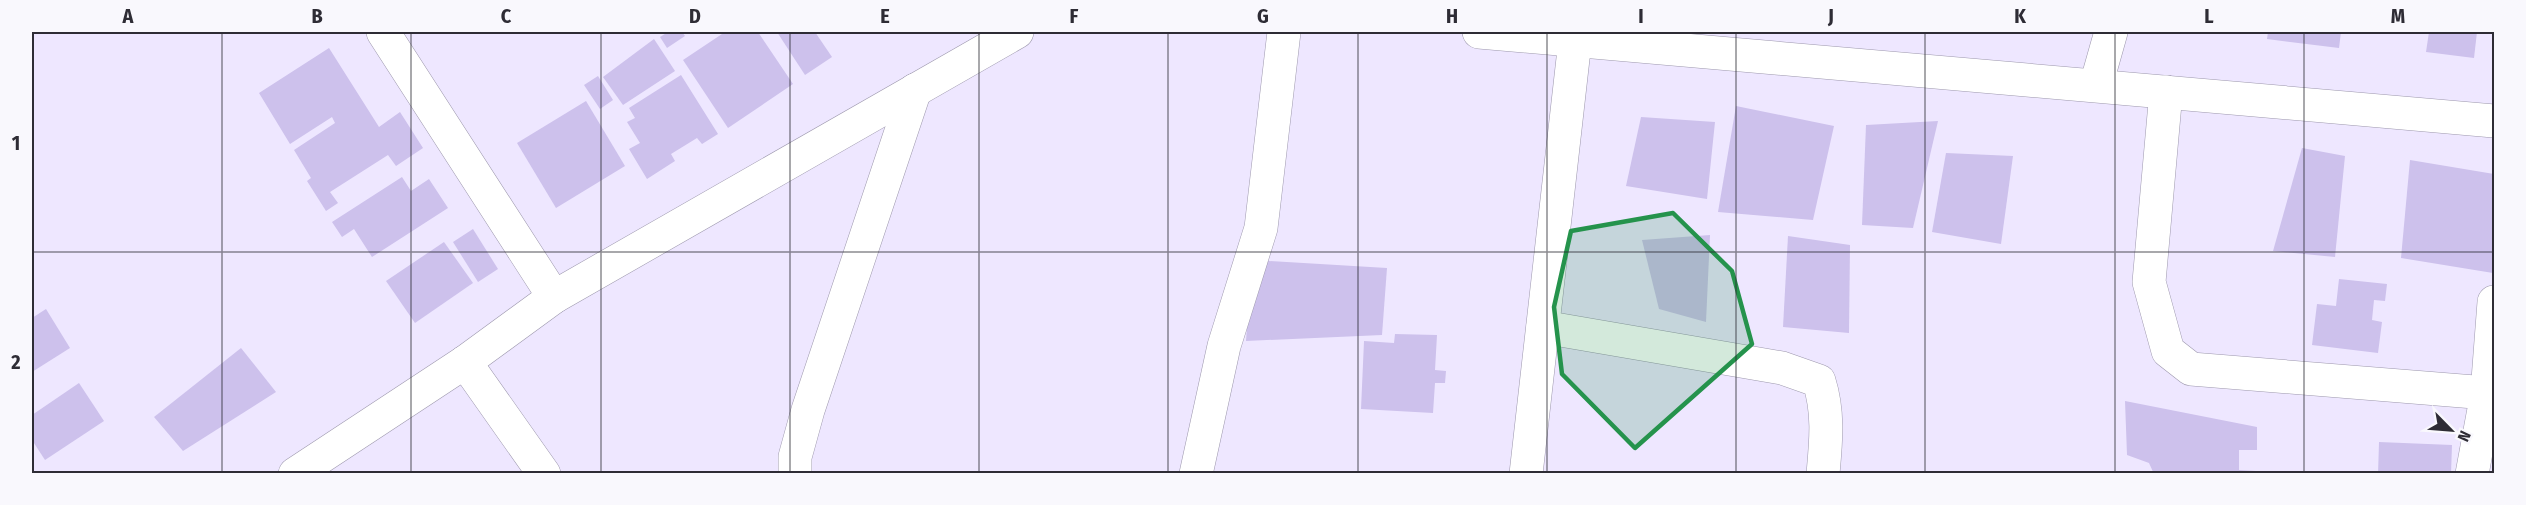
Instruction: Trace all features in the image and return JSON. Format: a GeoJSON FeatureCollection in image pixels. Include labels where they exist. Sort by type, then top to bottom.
{"type":"FeatureCollection","features":[{"type":"Feature","properties":{"kind":"street"},"geometry":{"type":"LineString","coordinates":[[383,32],[554,297]]}},
{"type":"Feature","properties":{"kind":"street"},"geometry":{"type":"LineString","coordinates":[[295,474],[465,362],[554,297],[1017,32]]}},
{"type":"Feature","properties":{"kind":"street"},"geometry":{"type":"LineString","coordinates":[[1196,474],[1224,346],[1261,228],[1284,32]]}},
{"type":"Feature","properties":{"kind":"street"},"geometry":{"type":"LineString","coordinates":[[1479,32],[1576,35],[2494,121]]}},
{"type":"Feature","properties":{"kind":"street"},"geometry":{"type":"LineString","coordinates":[[2096,85],[2111,32]]}},
{"type":"Feature","properties":{"kind":"street"},"geometry":{"type":"LineString","coordinates":[[1526,474],[1576,35]]}},
{"type":"Feature","properties":{"kind":"street"},"geometry":{"type":"LineString","coordinates":[[795,474],[795,457],[808,410],[915,90]]}},
{"type":"Feature","properties":{"kind":"street"},"geometry":{"type":"LineString","coordinates":[[2166,92],[2149,282],[2168,351],[2191,369],[2487,393]]}},
{"type":"Feature","properties":{"kind":"street"},"geometry":{"type":"LineString","coordinates":[[2472,474],[2487,393],[2494,302]]}},
{"type":"Feature","properties":{"kind":"street"},"geometry":{"type":"LineString","coordinates":[[1543,327],[1782,368],[1819,381],[1826,403],[1823,474]]}},
{"type":"Feature","properties":{"kind":"street"},"geometry":{"type":"LineString","coordinates":[[465,362],[544,474]]}},
{"type":"Feature","properties":{"kind":"highlighted area"},"geometry":{"type":"Polygon","coordinates":[[[1673,213],[1732,271],[1752,344],[1689,403],[1635,448],[1562,374],[1554,307],[1571,231],[1673,213]]]}},
{"type":"Feature","properties":{"kind":"building"},"geometry":{"type":"Polygon","coordinates":[[[668,32],[682,32],[685,36],[667,48],[660,37],[668,32]]]}},
{"type":"Feature","properties":{"kind":"building"},"geometry":{"type":"Polygon","coordinates":[[[725,32],[758,32],[793,84],[728,128],[683,60],[725,32]]]}},
{"type":"Feature","properties":{"kind":"building"},"geometry":{"type":"Polygon","coordinates":[[[777,32],[815,32],[832,57],[805,75],[777,32]]]}},
{"type":"Feature","properties":{"kind":"building"},"geometry":{"type":"Polygon","coordinates":[[[2268,32],[2341,32],[2339,48],[2267,39],[2268,32]]]}},
{"type":"Feature","properties":{"kind":"building"},"geometry":{"type":"Polygon","coordinates":[[[2429,32],[2477,32],[2474,58],[2426,52],[2429,32]]]}},
{"type":"Feature","properties":{"kind":"building"},"geometry":{"type":"Polygon","coordinates":[[[654,39],[675,71],[623,105],[603,77],[654,39]]]}},
{"type":"Feature","properties":{"kind":"building"},"geometry":{"type":"Polygon","coordinates":[[[329,48],[379,127],[400,112],[423,148],[396,166],[388,155],[330,192],[338,203],[326,211],[307,181],[311,178],[294,150],[335,123],[332,117],[290,144],[259,93],[329,48]]]}},
{"type":"Feature","properties":{"kind":"building"},"geometry":{"type":"Polygon","coordinates":[[[681,75],[718,134],[702,144],[697,138],[671,154],[675,161],[647,179],[629,149],[640,143],[627,122],[635,118],[629,108],[681,75]]]}},
{"type":"Feature","properties":{"kind":"building"},"geometry":{"type":"Polygon","coordinates":[[[598,76],[613,100],[600,109],[584,85],[598,76]]]}},
{"type":"Feature","properties":{"kind":"building"},"geometry":{"type":"Polygon","coordinates":[[[586,101],[625,166],[556,208],[517,143],[586,101]]]}},
{"type":"Feature","properties":{"kind":"building"},"geometry":{"type":"Polygon","coordinates":[[[1736,106],[1834,126],[1813,220],[1718,212],[1736,106]]]}},
{"type":"Feature","properties":{"kind":"building"},"geometry":{"type":"Polygon","coordinates":[[[1641,117],[1715,122],[1707,199],[1626,186],[1641,117]]]}},
{"type":"Feature","properties":{"kind":"building"},"geometry":{"type":"Polygon","coordinates":[[[1938,121],[1913,228],[1862,225],[1866,125],[1938,121]]]}},
{"type":"Feature","properties":{"kind":"building"},"geometry":{"type":"Polygon","coordinates":[[[2302,148],[2345,156],[2335,257],[2273,251],[2302,148]]]}},
{"type":"Feature","properties":{"kind":"building"},"geometry":{"type":"Polygon","coordinates":[[[1946,153],[2013,156],[2001,244],[1932,232],[1946,153]]]}},
{"type":"Feature","properties":{"kind":"building"},"geometry":{"type":"Polygon","coordinates":[[[2410,160],[2494,174],[2493,273],[2401,258],[2410,160]]]}},
{"type":"Feature","properties":{"kind":"building"},"geometry":{"type":"Polygon","coordinates":[[[402,177],[411,191],[429,179],[448,208],[372,257],[354,229],[342,237],[332,222],[402,177]]]}},
{"type":"Feature","properties":{"kind":"building"},"geometry":{"type":"Polygon","coordinates":[[[473,229],[498,269],[478,282],[453,242],[473,229]]]}},
{"type":"Feature","properties":{"kind":"building"},"geometry":{"type":"Polygon","coordinates":[[[1710,235],[1706,322],[1659,309],[1642,240],[1710,235]]]}},
{"type":"Feature","properties":{"kind":"building"},"geometry":{"type":"Polygon","coordinates":[[[1788,236],[1850,245],[1849,333],[1783,327],[1788,236]]]}},
{"type":"Feature","properties":{"kind":"building"},"geometry":{"type":"Polygon","coordinates":[[[444,242],[473,283],[415,323],[386,281],[444,242]]]}},
{"type":"Feature","properties":{"kind":"building"},"geometry":{"type":"Polygon","coordinates":[[[1252,260],[1387,268],[1382,335],[1246,341],[1252,260]]]}},
{"type":"Feature","properties":{"kind":"building"},"geometry":{"type":"Polygon","coordinates":[[[2339,279],[2387,284],[2385,301],[2374,300],[2372,320],[2382,322],[2378,353],[2312,345],[2317,304],[2336,306],[2339,279]]]}},
{"type":"Feature","properties":{"kind":"building"},"geometry":{"type":"Polygon","coordinates":[[[46,309],[70,348],[32,372],[32,318],[46,309]]]}},
{"type":"Feature","properties":{"kind":"building"},"geometry":{"type":"Polygon","coordinates":[[[1395,334],[1437,335],[1435,370],[1446,371],[1445,383],[1435,383],[1433,413],[1361,409],[1364,341],[1394,343],[1395,334]]]}},
{"type":"Feature","properties":{"kind":"building"},"geometry":{"type":"Polygon","coordinates":[[[241,348],[276,392],[183,451],[154,417],[241,348]]]}},
{"type":"Feature","properties":{"kind":"building"},"geometry":{"type":"Polygon","coordinates":[[[79,383],[104,421],[45,460],[32,440],[32,415],[79,383]]]}},
{"type":"Feature","properties":{"kind":"building"},"geometry":{"type":"Polygon","coordinates":[[[2125,401],[2257,427],[2257,450],[2239,450],[2239,470],[2256,471],[2256,474],[2154,474],[2149,463],[2127,455],[2125,401]]]}},
{"type":"Feature","properties":{"kind":"building"},"geometry":{"type":"Polygon","coordinates":[[[2379,442],[2452,445],[2451,474],[2378,474],[2379,442]]]}}]}
